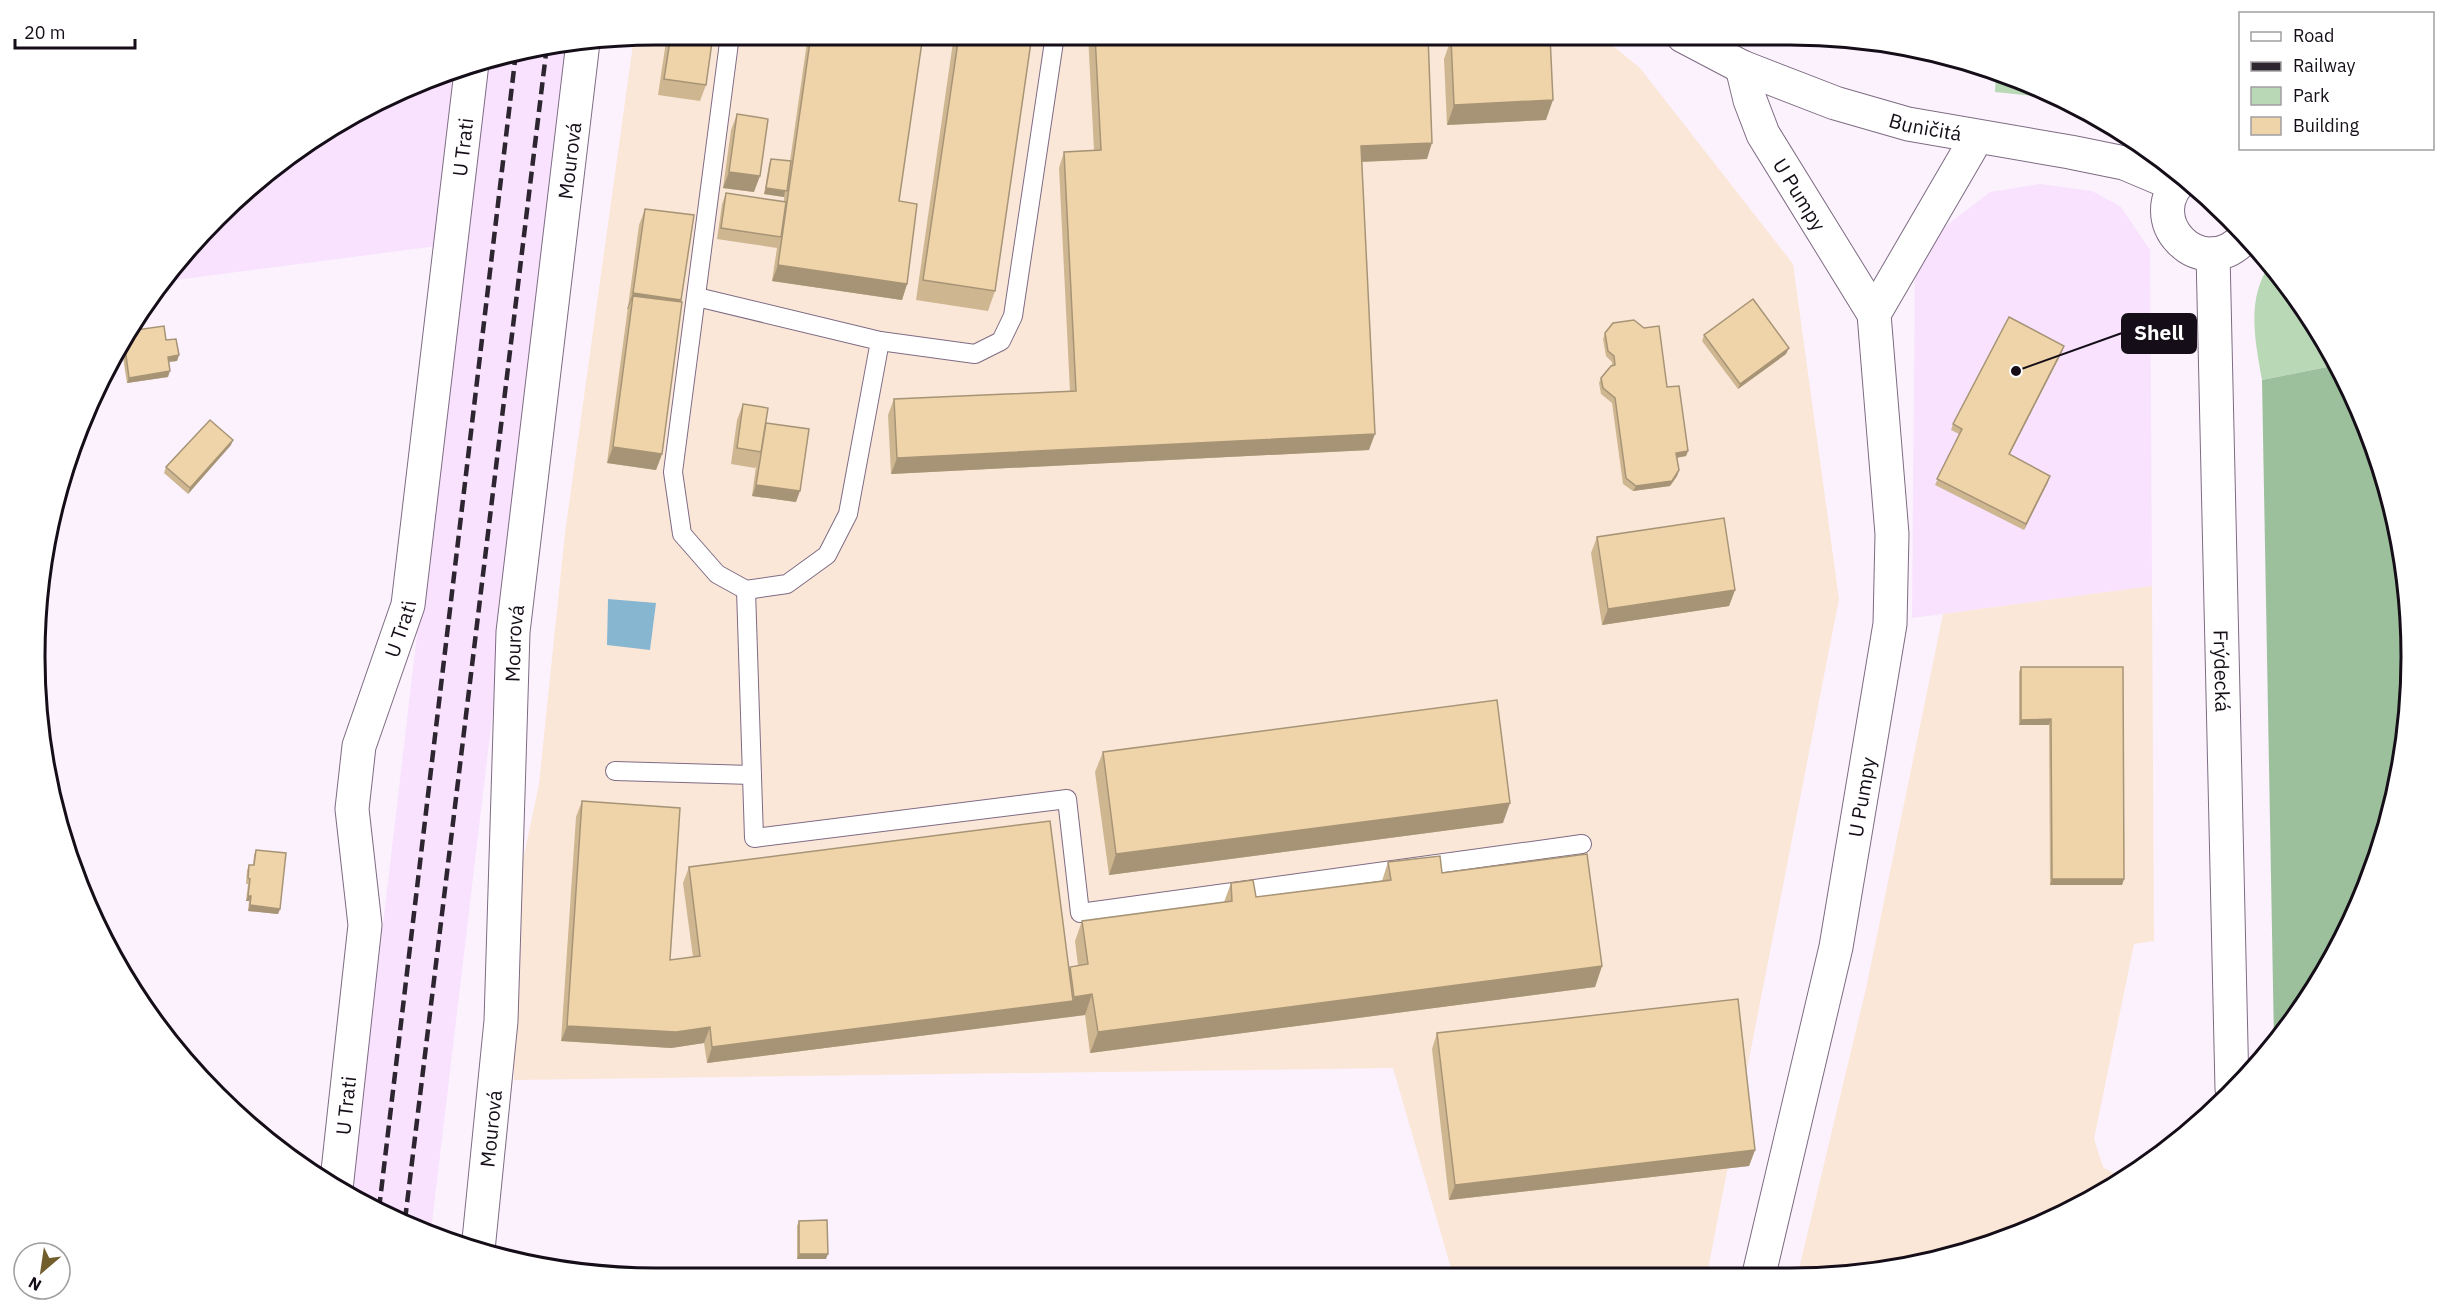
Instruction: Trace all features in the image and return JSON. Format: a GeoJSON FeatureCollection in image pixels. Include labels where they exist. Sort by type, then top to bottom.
{"type":"FeatureCollection","features":[{"type":"Feature","properties":{"kind":"street","name":"Buničitá"},"geometry":{"type":"LineString","coordinates":[[1700,45],[1742,67],[1835,103],[1908,124],[2070,152],[2124,164],[2170,178]]}},
{"type":"Feature","properties":{"kind":"street","name":"Mourová"},"geometry":{"type":"LineString","coordinates":[[479,1241],[501,1021],[513,632],[582,49]]}},
{"type":"Feature","properties":{"kind":"street","name":"U Pumpy"},"geometry":{"type":"LineString","coordinates":[[1742,67],[1750,100],[1763,134],[1874,314],[1892,534],[1890,624],[1836,947],[1760,1268]]}},
{"type":"Feature","properties":{"kind":"street","name":"U Trati"},"geometry":{"type":"LineString","coordinates":[[337,1178],[365,925],[352,809],[359,746],[408,605],[471,74]]}},
{"type":"Feature","properties":{"kind":"street"},"geometry":{"type":"LineString","coordinates":[[1874,314],[1977,137]]}},
{"type":"Feature","properties":{"kind":"street"},"geometry":{"type":"LineString","coordinates":[[2178,185],[2167,209],[2171,229],[2180,242],[2203,254],[2229,250],[2239,242]]}},
{"type":"Feature","properties":{"kind":"street","name":"Frýdecká"},"geometry":{"type":"LineString","coordinates":[[2213,254],[2232,1079]]}},
{"type":"Feature","properties":{"kind":"lane"},"geometry":{"type":"LineString","coordinates":[[729,45],[673,472],[682,534],[717,574],[746,590],[788,584],[827,555],[848,514],[880,341]]}},
{"type":"Feature","properties":{"kind":"lane"},"geometry":{"type":"LineString","coordinates":[[697,297],[880,341],[975,354],[1001,341],[1014,316],[1054,45]]}},
{"type":"Feature","properties":{"kind":"lane"},"geometry":{"type":"LineString","coordinates":[[746,590],[753,838],[1067,799],[1080,913],[1582,844]]}},
{"type":"Feature","properties":{"kind":"lane"},"geometry":{"type":"LineString","coordinates":[[615,771],[752,775]]}},
{"type":"Feature","properties":{"kind":"shaded area"},"geometry":{"type":"Polygon","coordinates":[[[1612,45],[1640,68],[1793,264],[1839,599],[1708,1268],[1451,1268],[1393,1068],[514,1080],[514,903],[539,784],[565,533],[633,46],[1612,45]]]}},
{"type":"Feature","properties":{"kind":"shaded area"},"geometry":{"type":"Polygon","coordinates":[[[571,51],[432,1225],[386,1205],[352,1187],[484,70],[571,51]]]}},
{"type":"Feature","properties":{"kind":"shaded area"},"geometry":{"type":"Polygon","coordinates":[[[452,80],[437,246],[174,280],[224,224],[284,171],[351,127],[386,108],[452,80]]]}},
{"type":"Feature","properties":{"kind":"shaded area"},"geometry":{"type":"Polygon","coordinates":[[[2040,184],[2092,191],[2121,207],[2150,250],[2152,586],[1912,618],[1915,275],[1938,232],[1990,192],[2040,184]]]}},
{"type":"Feature","properties":{"kind":"shaded area"},"geometry":{"type":"Polygon","coordinates":[[[2152,586],[2154,941],[2134,944],[2094,1139],[2103,1167],[2115,1174],[2060,1205],[1986,1236],[1909,1256],[1869,1263],[1799,1268],[1867,984],[1943,614],[2152,586]]]}},
{"type":"Feature","properties":{"kind":"green space"},"geometry":{"type":"Polygon","coordinates":[[[1996,81],[2033,96],[1995,92],[1996,81]]]}},
{"type":"Feature","properties":{"kind":"green space"},"geometry":{"type":"Polygon","coordinates":[[[2265,272],[2275,284],[2328,367],[2262,380],[2254,320],[2262,277],[2265,272]]]}},
{"type":"Feature","properties":{"kind":"green space"},"geometry":{"type":"Polygon","coordinates":[[[2328,367],[2338,386],[2369,460],[2380,498],[2396,577],[2401,656],[2396,736],[2380,815],[2369,853],[2338,927],[2298,996],[2274,1030],[2262,380],[2328,367]]]}},
{"type":"Feature","properties":{"kind":"water"},"geometry":{"type":"Polygon","coordinates":[[[608,599],[656,603],[650,650],[607,645],[608,599]]]}},
{"type":"Feature","properties":{"kind":"building"},"geometry":{"type":"Polygon","coordinates":[[[669,45],[712,45],[706,85],[664,79],[669,45]]]}},
{"type":"Feature","properties":{"kind":"building"},"geometry":{"type":"Polygon","coordinates":[[[810,45],[922,45],[899,201],[917,204],[907,284],[778,265],[810,45]]]}},
{"type":"Feature","properties":{"kind":"building"},"geometry":{"type":"Polygon","coordinates":[[[958,45],[1031,45],[995,291],[923,280],[958,45]]]}},
{"type":"Feature","properties":{"kind":"building"},"geometry":{"type":"Polygon","coordinates":[[[1096,45],[1428,45],[1432,143],[1361,146],[1375,434],[897,458],[894,399],[1076,391],[1064,152],[1101,150],[1096,45]]]}},
{"type":"Feature","properties":{"kind":"building"},"geometry":{"type":"Polygon","coordinates":[[[1451,45],[1550,45],[1553,100],[1454,105],[1451,45]]]}},
{"type":"Feature","properties":{"kind":"building"},"geometry":{"type":"Polygon","coordinates":[[[737,114],[768,119],[760,176],[729,172],[737,114]]]}},
{"type":"Feature","properties":{"kind":"building"},"geometry":{"type":"Polygon","coordinates":[[[771,159],[791,161],[787,191],[766,188],[771,159]]]}},
{"type":"Feature","properties":{"kind":"building"},"geometry":{"type":"Polygon","coordinates":[[[726,193],[786,202],[781,237],[721,228],[726,193]]]}},
{"type":"Feature","properties":{"kind":"building"},"geometry":{"type":"Polygon","coordinates":[[[645,209],[694,215],[681,300],[633,293],[645,209]]]}},
{"type":"Feature","properties":{"kind":"building"},"geometry":{"type":"Polygon","coordinates":[[[633,296],[682,302],[662,454],[613,447],[633,296]]]}},
{"type":"Feature","properties":{"kind":"building"},"geometry":{"type":"Polygon","coordinates":[[[1753,299],[1789,348],[1740,384],[1704,335],[1753,299]]]}},
{"type":"Feature","properties":{"kind":"building"},"geometry":{"type":"Polygon","coordinates":[[[2009,317],[2064,346],[2009,454],[2050,476],[2026,524],[1937,479],[1962,429],[1953,424],[2009,317]]]}},
{"type":"Feature","properties":{"kind":"building"},"geometry":{"type":"Polygon","coordinates":[[[1634,320],[1644,328],[1659,326],[1667,387],[1679,386],[1688,451],[1676,453],[1679,470],[1672,481],[1636,486],[1626,478],[1615,398],[1603,388],[1601,378],[1611,366],[1615,365],[1614,356],[1608,351],[1605,333],[1613,323],[1634,320]]]}},
{"type":"Feature","properties":{"kind":"building"},"geometry":{"type":"Polygon","coordinates":[[[164,326],[166,340],[176,339],[179,355],[168,357],[170,371],[129,378],[126,353],[140,329],[164,326]]]}},
{"type":"Feature","properties":{"kind":"building"},"geometry":{"type":"Polygon","coordinates":[[[743,404],[768,408],[761,452],[737,448],[743,404]]]}},
{"type":"Feature","properties":{"kind":"building"},"geometry":{"type":"Polygon","coordinates":[[[210,420],[233,440],[190,488],[166,467],[210,420]]]}},
{"type":"Feature","properties":{"kind":"building"},"geometry":{"type":"Polygon","coordinates":[[[766,423],[809,429],[800,491],[756,485],[766,423]]]}},
{"type":"Feature","properties":{"kind":"building"},"geometry":{"type":"Polygon","coordinates":[[[1724,518],[1735,590],[1608,609],[1597,537],[1724,518]]]}},
{"type":"Feature","properties":{"kind":"building"},"geometry":{"type":"Polygon","coordinates":[[[2021,667],[2123,667],[2124,879],[2052,879],[2051,719],[2021,720],[2021,667]]]}},
{"type":"Feature","properties":{"kind":"building"},"geometry":{"type":"Polygon","coordinates":[[[1497,700],[1510,803],[1116,854],[1103,752],[1497,700]]]}},
{"type":"Feature","properties":{"kind":"building"},"geometry":{"type":"Polygon","coordinates":[[[582,801],[680,808],[670,960],[700,956],[689,867],[1050,821],[1073,1001],[712,1047],[710,1027],[676,1032],[567,1026],[582,801]]]}},
{"type":"Feature","properties":{"kind":"building"},"geometry":{"type":"Polygon","coordinates":[[[256,850],[286,853],[280,909],[250,905],[249,865],[254,865],[256,850]]]}},
{"type":"Feature","properties":{"kind":"building"},"geometry":{"type":"Polygon","coordinates":[[[1587,854],[1602,966],[1098,1032],[1092,994],[1074,997],[1070,967],[1088,964],[1082,921],[1232,901],[1231,883],[1253,880],[1256,897],[1391,880],[1388,862],[1440,856],[1442,873],[1587,854]]]}},
{"type":"Feature","properties":{"kind":"building"},"geometry":{"type":"Polygon","coordinates":[[[1738,999],[1755,1150],[1455,1185],[1437,1033],[1738,999]]]}},
{"type":"Feature","properties":{"kind":"building"},"geometry":{"type":"Polygon","coordinates":[[[827,1220],[828,1254],[799,1254],[799,1221],[827,1220]]]}},
{"type":"Feature","properties":{"kind":"railway"},"geometry":{"type":"LineString","coordinates":[[406,1214],[546,55]]}},
{"type":"Feature","properties":{"kind":"railway"},"geometry":{"type":"LineString","coordinates":[[380,1202],[515,62]]}},
{"type":"Feature","properties":{"kind":"place","name":"Shell"},"geometry":{"type":"Point","coordinates":[2016,371]}}]}
